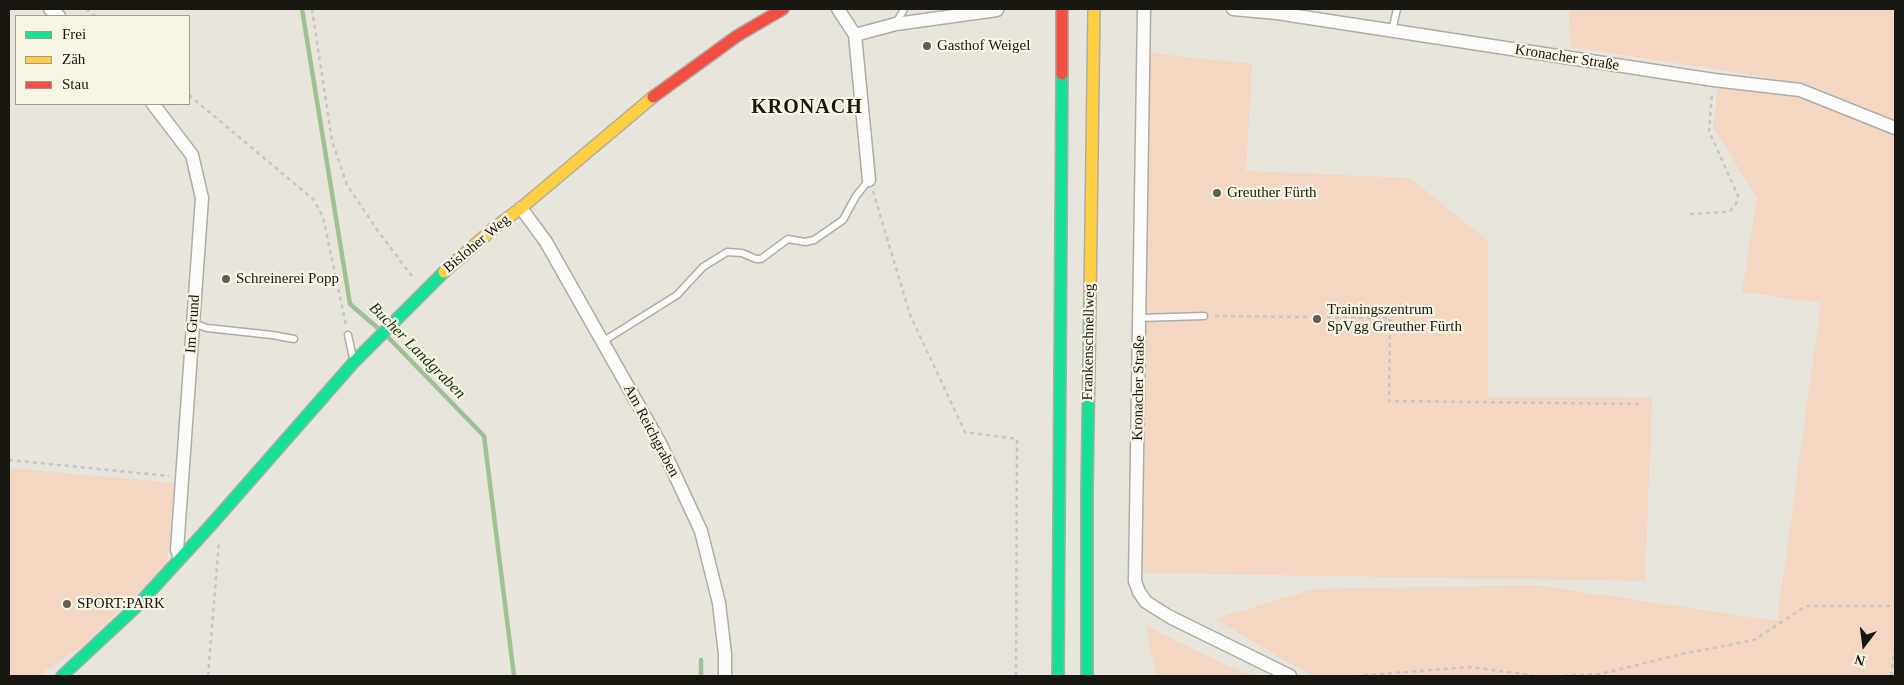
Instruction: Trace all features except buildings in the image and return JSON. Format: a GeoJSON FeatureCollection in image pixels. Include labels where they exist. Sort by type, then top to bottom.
{"type":"FeatureCollection","features":[{"type":"Feature","properties":{"kind":"main road","name":"Bisloher Weg"},"geometry":{"type":"LineString","coordinates":[[62,676],[136,607],[211,525],[354,362],[424,292],[494,228],[521,208],[655,95],[736,36],[783,9]]}},
{"type":"Feature","properties":{"kind":"main road","name":"Frankenschnellweg"},"geometry":{"type":"LineString","coordinates":[[1058,676],[1062,9]]}},
{"type":"Feature","properties":{"kind":"main road","name":"Frankenschnellweg"},"geometry":{"type":"LineString","coordinates":[[1086,676],[1094,9]]}},
{"type":"Feature","properties":{"kind":"street"},"geometry":{"type":"LineString","coordinates":[[838,9],[855,35],[869,180]]}},
{"type":"Feature","properties":{"kind":"street","name":"Kronacher Straße"},"geometry":{"type":"LineString","coordinates":[[1144,9],[1135,581],[1138,592],[1146,602],[1170,617],[1290,676]]}},
{"type":"Feature","properties":{"kind":"street","name":"Kronacher Straße"},"geometry":{"type":"LineString","coordinates":[[1233,9],[1277,13],[1714,80],[1800,90],[1895,128]]}},
{"type":"Feature","properties":{"kind":"street"},"geometry":{"type":"LineString","coordinates":[[855,35],[896,24],[997,10]]}},
{"type":"Feature","properties":{"kind":"street","name":"Im Grund"},"geometry":{"type":"LineString","coordinates":[[155,105],[192,155],[202,198],[177,550],[180,558]]}},
{"type":"Feature","properties":{"kind":"street","name":"Am Reichgraben"},"geometry":{"type":"LineString","coordinates":[[521,208],[546,242],[661,445],[701,531],[719,603],[725,654],[725,676]]}},
{"type":"Feature","properties":{"kind":"lane"},"geometry":{"type":"LineString","coordinates":[[896,24],[904,9]]}},
{"type":"Feature","properties":{"kind":"lane"},"geometry":{"type":"LineString","coordinates":[[1392,31],[1397,9]]}},
{"type":"Feature","properties":{"kind":"lane"},"geometry":{"type":"LineString","coordinates":[[602,342],[677,295],[703,267],[727,252],[742,253],[756,259],[761,259],[788,239],[805,242],[814,240],[843,220],[856,196],[869,180]]}},
{"type":"Feature","properties":{"kind":"lane"},"geometry":{"type":"LineString","coordinates":[[1140,318],[1204,316]]}},
{"type":"Feature","properties":{"kind":"lane"},"geometry":{"type":"LineString","coordinates":[[193,323],[207,328],[294,339]]}},
{"type":"Feature","properties":{"kind":"lane"},"geometry":{"type":"LineString","coordinates":[[348,335],[354,362]]}},
{"type":"Feature","properties":{"kind":"path"},"geometry":{"type":"LineString","coordinates":[[312,9],[332,141],[347,185],[378,231],[424,292]]}},
{"type":"Feature","properties":{"kind":"path"},"geometry":{"type":"LineString","coordinates":[[1690,214],[1730,211],[1736,204],[1738,196],[1709,131],[1714,80]]}},
{"type":"Feature","properties":{"kind":"path"},"geometry":{"type":"LineString","coordinates":[[190,96],[314,200],[323,217],[348,335]]}},
{"type":"Feature","properties":{"kind":"path"},"geometry":{"type":"LineString","coordinates":[[869,180],[910,315],[965,432],[1017,438],[1016,676]]}},
{"type":"Feature","properties":{"kind":"path"},"geometry":{"type":"LineString","coordinates":[[1204,316],[1390,318],[1389,401],[1642,404]]}},
{"type":"Feature","properties":{"kind":"path"},"geometry":{"type":"LineString","coordinates":[[9,460],[183,477]]}},
{"type":"Feature","properties":{"kind":"path"},"geometry":{"type":"LineString","coordinates":[[208,676],[220,536],[211,525]]}},
{"type":"Feature","properties":{"kind":"path"},"geometry":{"type":"LineString","coordinates":[[1556,676],[1600,674],[1682,654],[1754,640],[1806,606],[1895,606]]}},
{"type":"Feature","properties":{"kind":"path"},"geometry":{"type":"LineString","coordinates":[[1891,676],[1895,647]]}},
{"type":"Feature","properties":{"kind":"path"},"geometry":{"type":"LineString","coordinates":[[1356,676],[1470,667],[1537,676]]}},
{"type":"Feature","properties":{"kind":"shaded area"},"geometry":{"type":"Polygon","coordinates":[[[1569,9],[1895,9],[1895,120],[1805,83],[1570,47],[1569,9]]]}},
{"type":"Feature","properties":{"kind":"shaded area","name":"Trainingszentrum SpVgg Greuther Fürth"},"geometry":{"type":"Polygon","coordinates":[[[1150,53],[1252,64],[1246,171],[1410,178],[1488,241],[1488,397],[1652,398],[1645,581],[1142,573],[1150,53]]]}},
{"type":"Feature","properties":{"kind":"shaded area"},"geometry":{"type":"Polygon","coordinates":[[[1718,84],[1799,97],[1895,136],[1895,676],[1312,676],[1215,619],[1313,589],[1535,585],[1777,621],[1821,303],[1742,292],[1757,198],[1713,127],[1718,84]]]}},
{"type":"Feature","properties":{"kind":"shaded area","name":"SPORT:PARK"},"geometry":{"type":"Polygon","coordinates":[[[9,468],[175,483],[167,564],[84,645],[38,676],[9,676],[9,468]]]}},
{"type":"Feature","properties":{"kind":"shaded area"},"geometry":{"type":"Polygon","coordinates":[[[1146,626],[1228,666],[1255,676],[1156,676],[1146,626]]]}},
{"type":"Feature","properties":{"kind":"waterway","name":"Bucher Landgraben"},"geometry":{"type":"LineString","coordinates":[[302,9],[350,304],[380,330]]}},
{"type":"Feature","properties":{"kind":"waterway","name":"Bucher Landgraben"},"geometry":{"type":"LineString","coordinates":[[386,335],[484,436],[514,676]]}},
{"type":"Feature","properties":{"kind":"waterway"},"geometry":{"type":"LineString","coordinates":[[701,660],[701,676]]}},
{"type":"Feature","properties":{"kind":"traffic: fast"},"geometry":{"type":"LineString","coordinates":[[1058,676],[1062,74]]}},
{"type":"Feature","properties":{"kind":"traffic: fast"},"geometry":{"type":"LineString","coordinates":[[62,676],[136,607],[211,525],[354,362],[444,272]]}},
{"type":"Feature","properties":{"kind":"traffic: fast"},"geometry":{"type":"LineString","coordinates":[[1087,676],[1090,299]]}},
{"type":"Feature","properties":{"kind":"traffic: slow"},"geometry":{"type":"LineString","coordinates":[[1090,299],[1094,9]]}},
{"type":"Feature","properties":{"kind":"traffic: slow"},"geometry":{"type":"LineString","coordinates":[[444,272],[494,228],[521,208],[653,97]]}},
{"type":"Feature","properties":{"kind":"traffic: jam"},"geometry":{"type":"LineString","coordinates":[[653,97],[737,36],[783,9]]}},
{"type":"Feature","properties":{"kind":"traffic: jam"},"geometry":{"type":"LineString","coordinates":[[1062,9],[1062,74]]}},
{"type":"Feature","properties":{"kind":"place","name":"Gasthof Weigel"},"geometry":{"type":"Point","coordinates":[927,46]}},
{"type":"Feature","properties":{"kind":"place","name":"Greuther Fürth"},"geometry":{"type":"Point","coordinates":[1217,193]}},
{"type":"Feature","properties":{"kind":"place","name":"Schreinerei Popp"},"geometry":{"type":"Point","coordinates":[226,279]}},
{"type":"Feature","properties":{"kind":"place","name":"Trainingszentrum SpVgg Greuther Fürth"},"geometry":{"type":"Point","coordinates":[1317,319]}},
{"type":"Feature","properties":{"kind":"place","name":"SPORT:PARK"},"geometry":{"type":"Point","coordinates":[67,604]}},
{"type":"Feature","properties":{"kind":"district","name":"KRONACH"},"geometry":{"type":"Point","coordinates":[807,108]}}]}
